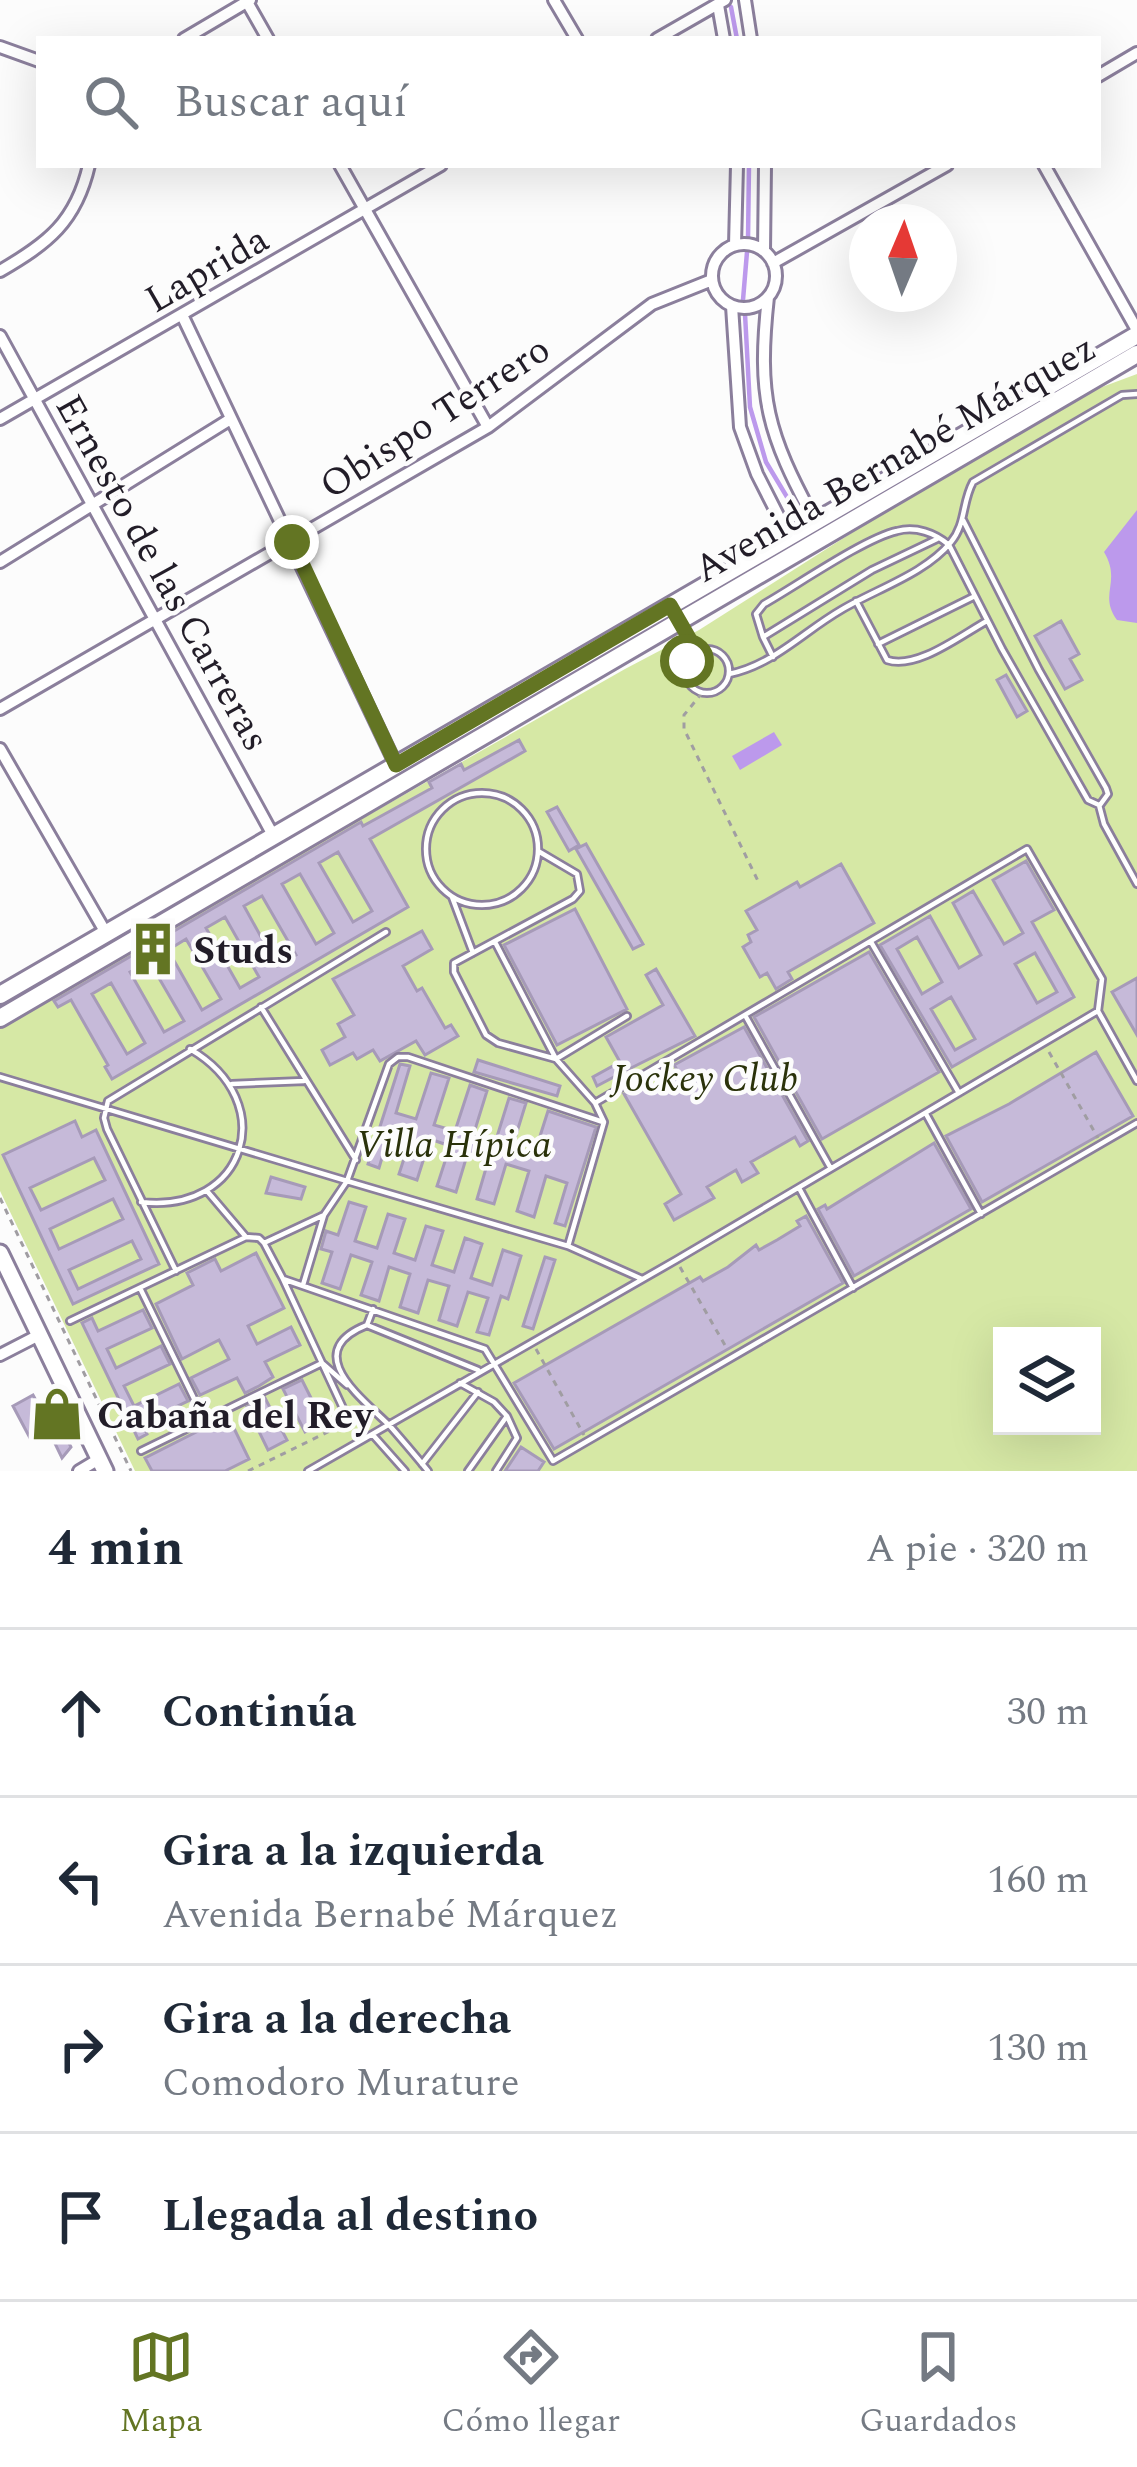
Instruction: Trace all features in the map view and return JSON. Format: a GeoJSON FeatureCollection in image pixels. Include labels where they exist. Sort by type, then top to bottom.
{"type":"FeatureCollection","features":[{"type":"Feature","properties":{"kind":"main road","name":"Avenida Bernabé Márquez"},"geometry":{"type":"LineString","coordinates":[[0,1018],[675,613],[815,521],[1137,333]]}},
{"type":"Feature","properties":{"kind":"main road","name":"Avenida Bernabé Márquez"},"geometry":{"type":"LineString","coordinates":[[0,995],[396,765],[1137,354]]}},
{"type":"Feature","properties":{"kind":"main road"},"geometry":{"type":"LineString","coordinates":[[0,1253],[102,1465]]}},
{"type":"Feature","properties":{"kind":"street"},"geometry":{"type":"LineString","coordinates":[[554,0],[575,36]]}},
{"type":"Feature","properties":{"kind":"street"},"geometry":{"type":"LineString","coordinates":[[745,0],[751,36]]}},
{"type":"Feature","properties":{"kind":"street"},"geometry":{"type":"LineString","coordinates":[[189,36],[248,1],[266,36]]}},
{"type":"Feature","properties":{"kind":"street"},"geometry":{"type":"LineString","coordinates":[[661,36],[721,2],[724,36]]}},
{"type":"Feature","properties":{"kind":"street"},"geometry":{"type":"LineString","coordinates":[[0,47],[36,61]]}},
{"type":"Feature","properties":{"kind":"street"},"geometry":{"type":"LineString","coordinates":[[1101,74],[1137,52]]}},
{"type":"Feature","properties":{"kind":"street"},"geometry":{"type":"LineString","coordinates":[[0,272],[57,233],[78,199],[88,168]]}},
{"type":"Feature","properties":{"kind":"street"},"geometry":{"type":"LineString","coordinates":[[342,168],[488,427]]}},
{"type":"Feature","properties":{"kind":"street","name":"Laprida"},"geometry":{"type":"LineString","coordinates":[[0,419],[436,168]]}},
{"type":"Feature","properties":{"kind":"street"},"geometry":{"type":"LineString","coordinates":[[735,245],[737,168]]}},
{"type":"Feature","properties":{"kind":"street"},"geometry":{"type":"LineString","coordinates":[[764,251],[765,168]]}},
{"type":"Feature","properties":{"kind":"street"},"geometry":{"type":"LineString","coordinates":[[773,263],[942,168]]}},
{"type":"Feature","properties":{"kind":"street"},"geometry":{"type":"LineString","coordinates":[[1046,168],[1137,333]]}},
{"type":"Feature","properties":{"kind":"street"},"geometry":{"type":"LineString","coordinates":[[768,296],[752,307],[732,306],[718,296],[712,280],[719,255],[745,244],[764,251],[773,263],[776,280],[768,296],[762,374],[767,413],[815,521]]}},
{"type":"Feature","properties":{"kind":"street","name":"Obispo Terrero"},"geometry":{"type":"LineString","coordinates":[[0,710],[488,427],[652,304],[712,280]]}},
{"type":"Feature","properties":{"kind":"street"},"geometry":{"type":"LineString","coordinates":[[732,306],[740,427],[789,537]]}},
{"type":"Feature","properties":{"kind":"street"},"geometry":{"type":"LineString","coordinates":[[183,317],[396,765]]}},
{"type":"Feature","properties":{"kind":"street","name":"Ernesto de las Carreras"},"geometry":{"type":"LineString","coordinates":[[0,336],[274,837]]}},
{"type":"Feature","properties":{"kind":"street"},"geometry":{"type":"LineString","coordinates":[[0,562],[229,420]]}},
{"type":"Feature","properties":{"kind":"street"},"geometry":{"type":"LineString","coordinates":[[0,749],[106,933]]}},
{"type":"Feature","properties":{"kind":"street"},"geometry":{"type":"LineString","coordinates":[[0,1355],[39,1335]]}},
{"type":"Feature","properties":{"kind":"street"},"geometry":{"type":"LineString","coordinates":[[79,1471],[102,1465]]}},
{"type":"Feature","properties":{"kind":"lane"},"geometry":{"type":"LineString","coordinates":[[729,674],[726,660],[716,651],[697,652],[687,661],[684,674],[690,686],[702,693],[717,691],[729,674],[773,657],[856,601],[927,563],[949,545],[963,520],[965,496],[973,482],[1122,395],[1137,394]]}},
{"type":"Feature","properties":{"kind":"lane"},"geometry":{"type":"LineString","coordinates":[[963,520],[1106,788],[1105,802],[1099,805]]}},
{"type":"Feature","properties":{"kind":"lane"},"geometry":{"type":"LineString","coordinates":[[773,657],[756,614],[764,604],[894,531],[940,538],[949,545],[1088,800],[1099,805]]}},
{"type":"Feature","properties":{"kind":"lane"},"geometry":{"type":"LineString","coordinates":[[763,638],[872,570],[940,538]]}},
{"type":"Feature","properties":{"kind":"lane"},"geometry":{"type":"LineString","coordinates":[[878,644],[975,596]]}},
{"type":"Feature","properties":{"kind":"lane"},"geometry":{"type":"LineString","coordinates":[[856,601],[887,660],[898,663],[987,621]]}},
{"type":"Feature","properties":{"kind":"lane"},"geometry":{"type":"LineString","coordinates":[[675,613],[697,652]]}},
{"type":"Feature","properties":{"kind":"lane"},"geometry":{"type":"LineString","coordinates":[[474,793],[512,801],[536,832],[534,870],[524,886],[490,904],[470,904],[452,896],[428,866],[430,828],[440,811],[474,793]]}},
{"type":"Feature","properties":{"kind":"lane"},"geometry":{"type":"LineString","coordinates":[[1099,805],[1104,824],[1137,884]]}},
{"type":"Feature","properties":{"kind":"lane"},"geometry":{"type":"LineString","coordinates":[[595,1103],[1028,849],[1102,979],[1098,1011],[1137,1081]]}},
{"type":"Feature","properties":{"kind":"lane"},"geometry":{"type":"LineString","coordinates":[[538,851],[577,874],[580,891],[454,963],[486,1035],[556,1058],[627,1016]]}},
{"type":"Feature","properties":{"kind":"lane"},"geometry":{"type":"LineString","coordinates":[[452,896],[473,953]]}},
{"type":"Feature","properties":{"kind":"lane"},"geometry":{"type":"LineString","coordinates":[[176,1270],[107,1129],[105,1109],[113,1095],[386,932]]}},
{"type":"Feature","properties":{"kind":"lane"},"geometry":{"type":"LineString","coordinates":[[495,942],[556,1058],[595,1103],[604,1122],[568,1246]]}},
{"type":"Feature","properties":{"kind":"lane"},"geometry":{"type":"LineString","coordinates":[[871,942],[959,1093]]}},
{"type":"Feature","properties":{"kind":"lane"},"geometry":{"type":"LineString","coordinates":[[261,1007],[357,1161]]}},
{"type":"Feature","properties":{"kind":"lane"},"geometry":{"type":"LineString","coordinates":[[308,1471],[676,1261],[1098,1011]]}},
{"type":"Feature","properties":{"kind":"lane"},"geometry":{"type":"LineString","coordinates":[[746,1017],[830,1167]]}},
{"type":"Feature","properties":{"kind":"lane"},"geometry":{"type":"LineString","coordinates":[[141,1202],[187,1201],[207,1191],[221,1179],[239,1149],[240,1105],[232,1084],[214,1063],[190,1049]]}},
{"type":"Feature","properties":{"kind":"lane"},"geometry":{"type":"LineString","coordinates":[[303,1285],[324,1215],[357,1161],[389,1064],[402,1056],[604,1122]]}},
{"type":"Feature","properties":{"kind":"lane"},"geometry":{"type":"LineString","coordinates":[[0,1077],[568,1246],[642,1279]]}},
{"type":"Feature","properties":{"kind":"lane"},"geometry":{"type":"LineString","coordinates":[[232,1084],[307,1081]]}},
{"type":"Feature","properties":{"kind":"lane"},"geometry":{"type":"LineString","coordinates":[[925,1112],[981,1214]]}},
{"type":"Feature","properties":{"kind":"lane"},"geometry":{"type":"LineString","coordinates":[[283,1279],[485,1349],[553,1461],[1137,1123]]}},
{"type":"Feature","properties":{"kind":"lane"},"geometry":{"type":"LineString","coordinates":[[798,1187],[854,1288]]}},
{"type":"Feature","properties":{"kind":"lane"},"geometry":{"type":"LineString","coordinates":[[207,1191],[246,1237]]}},
{"type":"Feature","properties":{"kind":"lane"},"geometry":{"type":"LineString","coordinates":[[264,1243],[324,1215]]}},
{"type":"Feature","properties":{"kind":"lane"},"geometry":{"type":"LineString","coordinates":[[70,1321],[246,1237],[259,1238],[349,1421]]}},
{"type":"Feature","properties":{"kind":"lane"},"geometry":{"type":"LineString","coordinates":[[140,1288],[204,1420]]}},
{"type":"Feature","properties":{"kind":"lane"},"geometry":{"type":"LineString","coordinates":[[347,1385],[337,1349],[344,1336],[367,1325],[373,1310]]}},
{"type":"Feature","properties":{"kind":"lane"},"geometry":{"type":"LineString","coordinates":[[367,1325],[481,1371]]}},
{"type":"Feature","properties":{"kind":"lane"},"geometry":{"type":"LineString","coordinates":[[322,1364],[388,1424],[428,1471]]}},
{"type":"Feature","properties":{"kind":"lane"},"geometry":{"type":"LineString","coordinates":[[141,1451],[322,1364]]}},
{"type":"Feature","properties":{"kind":"lane"},"geometry":{"type":"LineString","coordinates":[[460,1382],[507,1416],[517,1438],[496,1471]]}},
{"type":"Feature","properties":{"kind":"lane"},"geometry":{"type":"LineString","coordinates":[[422,1464],[478,1392]]}},
{"type":"Feature","properties":{"kind":"lane"},"geometry":{"type":"LineString","coordinates":[[468,1471],[507,1416]]}},
{"type":"Feature","properties":{"kind":"lane"},"geometry":{"type":"LineString","coordinates":[[371,1434],[405,1471]]}},
{"type":"Feature","properties":{"kind":"path"},"geometry":{"type":"LineString","coordinates":[[702,693],[684,715],[684,730],[758,881]]}},
{"type":"Feature","properties":{"kind":"path"},"geometry":{"type":"LineString","coordinates":[[1043,1043],[1102,1144]]}},
{"type":"Feature","properties":{"kind":"path"},"geometry":{"type":"LineString","coordinates":[[0,1198],[128,1470]]}},
{"type":"Feature","properties":{"kind":"path"},"geometry":{"type":"LineString","coordinates":[[676,1261],[732,1358]]}},
{"type":"Feature","properties":{"kind":"path"},"geometry":{"type":"LineString","coordinates":[[532,1342],[588,1442]]}},
{"type":"Feature","properties":{"kind":"path"},"geometry":{"type":"LineString","coordinates":[[248,1471],[349,1421]]}},
{"type":"Feature","properties":{"kind":"green space","name":"Jockey Club"},"geometry":{"type":"Polygon","coordinates":[[[1137,374],[1137,1471],[135,1471],[0,1191],[0,1029],[47,998],[699,630],[908,497],[1094,390],[1137,374]]]}},
{"type":"Feature","properties":{"kind":"shaded area"},"geometry":{"type":"Polygon","coordinates":[[[1137,510],[1137,623],[1117,620],[1112,611],[1111,572],[1104,552],[1137,510]]]}},
{"type":"Feature","properties":{"kind":"shaded area"},"geometry":{"type":"Polygon","coordinates":[[[774,732],[782,745],[740,770],[732,756],[774,732]]]}},
{"type":"Feature","properties":{"kind":"building"},"geometry":{"type":"Polygon","coordinates":[[[1061,621],[1079,654],[1070,659],[1082,680],[1065,689],[1035,636],[1061,621]]]}},
{"type":"Feature","properties":{"kind":"building"},"geometry":{"type":"Polygon","coordinates":[[[1006,675],[1027,711],[1017,717],[997,680],[1006,675]]]}},
{"type":"Feature","properties":{"kind":"building","name":"Studs"},"geometry":{"type":"Polygon","coordinates":[[[519,740],[525,751],[370,839],[408,907],[112,1079],[71,1000],[58,1007],[54,1001],[361,822],[363,826],[432,788],[429,782],[461,764],[464,770],[519,740]],[[338,852],[319,863],[353,922],[372,911],[338,852]],[[300,874],[282,884],[316,944],[334,933],[300,874]],[[262,896],[244,906],[277,966],[296,955],[262,896]],[[225,917],[206,928],[240,988],[259,977],[225,917]],[[186,939],[168,950],[202,1010],[221,999],[186,939]],[[149,961],[130,972],[164,1032],[184,1021],[149,961]],[[111,983],[92,994],[127,1054],[145,1043],[111,983]]]}},
{"type":"Feature","properties":{"kind":"building"},"geometry":{"type":"Polygon","coordinates":[[[557,807],[579,845],[569,851],[547,812],[557,807]]]}},
{"type":"Feature","properties":{"kind":"building"},"geometry":{"type":"Polygon","coordinates":[[[586,844],[643,944],[633,949],[576,849],[586,844]]]}},
{"type":"Feature","properties":{"kind":"building"},"geometry":{"type":"Polygon","coordinates":[[[1026,861],[1054,910],[1032,922],[1074,997],[952,1067],[880,945],[930,916],[959,968],[981,955],[953,903],[973,891],[1004,944],[1023,933],[993,880],[1026,861]],[[917,937],[897,949],[922,994],[942,982],[917,937]],[[1035,953],[1015,964],[1037,1003],[1057,992],[1035,953]],[[951,997],[931,1009],[955,1050],[975,1039],[951,997]]]}},
{"type":"Feature","properties":{"kind":"building"},"geometry":{"type":"Polygon","coordinates":[[[841,864],[874,923],[788,972],[792,979],[776,989],[767,973],[760,977],[743,947],[751,942],[748,935],[757,930],[746,911],[841,864]]]}},
{"type":"Feature","properties":{"kind":"building"},"geometry":{"type":"Polygon","coordinates":[[[575,909],[627,1009],[557,1045],[504,945],[575,909]]]}},
{"type":"Feature","properties":{"kind":"building"},"geometry":{"type":"Polygon","coordinates":[[[422,931],[432,949],[403,966],[445,1028],[451,1025],[458,1036],[425,1055],[416,1041],[380,1061],[373,1050],[357,1059],[353,1053],[330,1065],[322,1050],[345,1037],[338,1024],[354,1015],[333,979],[422,931]]]}},
{"type":"Feature","properties":{"kind":"building"},"geometry":{"type":"Polygon","coordinates":[[[869,952],[939,1072],[822,1139],[754,1017],[869,952]]]}},
{"type":"Feature","properties":{"kind":"building"},"geometry":{"type":"Polygon","coordinates":[[[656,969],[695,1036],[625,1071],[628,1076],[617,1082],[614,1077],[597,1086],[593,1077],[620,1062],[606,1037],[663,1005],[646,975],[656,969]]]}},
{"type":"Feature","properties":{"kind":"building"},"geometry":{"type":"Polygon","coordinates":[[[1137,978],[1137,1035],[1112,992],[1137,978]]]}},
{"type":"Feature","properties":{"kind":"building"},"geometry":{"type":"Polygon","coordinates":[[[744,1027],[808,1141],[800,1146],[795,1137],[751,1162],[758,1173],[742,1182],[736,1170],[707,1187],[714,1198],[674,1220],[665,1204],[681,1194],[624,1094],[648,1084],[653,1092],[681,1076],[674,1065],[744,1027]]]}},
{"type":"Feature","properties":{"kind":"building"},"geometry":{"type":"Polygon","coordinates":[[[1096,1052],[1133,1116],[982,1202],[946,1136],[1096,1052]]]}},
{"type":"Feature","properties":{"kind":"building"},"geometry":{"type":"Polygon","coordinates":[[[478,1060],[560,1086],[557,1096],[474,1072],[478,1060]]]}},
{"type":"Feature","properties":{"kind":"building"},"geometry":{"type":"Polygon","coordinates":[[[400,1064],[410,1066],[396,1113],[416,1119],[431,1073],[449,1078],[434,1125],[455,1131],[470,1085],[487,1091],[473,1136],[495,1143],[509,1098],[526,1103],[512,1148],[534,1155],[548,1111],[596,1127],[565,1226],[555,1223],[567,1183],[546,1176],[534,1217],[517,1211],[529,1171],[506,1164],[494,1204],[477,1199],[489,1158],[468,1152],[456,1192],[437,1186],[450,1146],[430,1139],[417,1180],[399,1174],[412,1134],[391,1127],[379,1168],[368,1164],[400,1064]]]}},
{"type":"Feature","properties":{"kind":"building"},"geometry":{"type":"Polygon","coordinates":[[[75,1121],[82,1137],[96,1130],[159,1264],[73,1304],[3,1155],[75,1121]],[[94,1158],[30,1188],[41,1210],[105,1180],[94,1158]],[[113,1199],[50,1229],[59,1249],[123,1219],[113,1199]],[[132,1241],[69,1270],[78,1289],[141,1259],[132,1241]]]}},
{"type":"Feature","properties":{"kind":"building"},"geometry":{"type":"Polygon","coordinates":[[[934,1143],[971,1209],[854,1276],[818,1209],[825,1205],[827,1209],[934,1143]]]}},
{"type":"Feature","properties":{"kind":"building"},"geometry":{"type":"Polygon","coordinates":[[[271,1177],[305,1187],[301,1199],[266,1193],[271,1177]]]}},
{"type":"Feature","properties":{"kind":"building"},"geometry":{"type":"Polygon","coordinates":[[[349,1202],[366,1207],[355,1241],[377,1248],[388,1214],[405,1219],[394,1253],[415,1260],[426,1226],[443,1231],[432,1265],[454,1272],[465,1238],[482,1244],[471,1278],[492,1285],[503,1250],[521,1256],[508,1299],[501,1296],[489,1335],[477,1332],[488,1298],[468,1292],[457,1326],[439,1320],[449,1286],[428,1280],[418,1313],[400,1307],[410,1274],[389,1267],[379,1301],[361,1295],[372,1262],[351,1255],[340,1289],[322,1283],[332,1252],[321,1249],[326,1231],[338,1235],[349,1202]]]}},
{"type":"Feature","properties":{"kind":"building"},"geometry":{"type":"Polygon","coordinates":[[[806,1216],[843,1283],[554,1449],[514,1383],[700,1277],[703,1281],[728,1267],[756,1245],[759,1250],[777,1240],[800,1226],[797,1221],[806,1216]]]}},
{"type":"Feature","properties":{"kind":"building"},"geometry":{"type":"Polygon","coordinates":[[[256,1253],[284,1308],[248,1326],[257,1344],[291,1327],[300,1345],[265,1362],[273,1377],[245,1393],[237,1378],[200,1395],[191,1378],[229,1359],[219,1340],[182,1359],[156,1304],[193,1285],[187,1273],[215,1259],[221,1271],[256,1253]]]}},
{"type":"Feature","properties":{"kind":"building"},"geometry":{"type":"Polygon","coordinates":[[[545,1257],[555,1260],[533,1329],[523,1326],[545,1257]]]}},
{"type":"Feature","properties":{"kind":"building"},"geometry":{"type":"Polygon","coordinates":[[[143,1310],[152,1328],[107,1349],[116,1368],[161,1346],[170,1364],[124,1386],[134,1406],[179,1384],[188,1401],[142,1423],[147,1434],[138,1439],[82,1323],[92,1318],[98,1331],[143,1310]]]}},
{"type":"Feature","properties":{"kind":"building"},"geometry":{"type":"Polygon","coordinates":[[[302,1380],[323,1422],[305,1432],[283,1389],[302,1380]]]}},
{"type":"Feature","properties":{"kind":"building"},"geometry":{"type":"Polygon","coordinates":[[[33,1395],[39,1406],[52,1399],[65,1422],[60,1425],[71,1447],[62,1458],[49,1431],[31,1440],[13,1406],[33,1395]]]}},
{"type":"Feature","properties":{"kind":"building"},"geometry":{"type":"Polygon","coordinates":[[[265,1398],[287,1440],[268,1450],[247,1407],[265,1398]]]}},
{"type":"Feature","properties":{"kind":"building"},"geometry":{"type":"Polygon","coordinates":[[[228,1416],[249,1459],[225,1471],[152,1471],[145,1458],[228,1416]]]}},
{"type":"Feature","properties":{"kind":"building"},"geometry":{"type":"Polygon","coordinates":[[[521,1447],[544,1462],[538,1471],[505,1471],[521,1447]]]}},
{"type":"Feature","properties":{"kind":"waterway"},"geometry":{"type":"LineString","coordinates":[[731,7],[736,36]]}},
{"type":"Feature","properties":{"kind":"waterway"},"geometry":{"type":"LineString","coordinates":[[748,240],[749,168]]}},
{"type":"Feature","properties":{"kind":"waterway"},"geometry":{"type":"LineString","coordinates":[[743,300],[747,252]]}},
{"type":"Feature","properties":{"kind":"waterway"},"geometry":{"type":"LineString","coordinates":[[745,314],[750,407],[766,462],[802,522]]}},
{"type":"Feature","properties":{"kind":"place","name":"Studs"},"geometry":{"type":"Point","coordinates":[153,949]}},
{"type":"Feature","properties":{"kind":"place","name":"Cabaña del Rey"},"geometry":{"type":"Point","coordinates":[57,1414]}},
{"type":"Feature","properties":{"kind":"route"},"geometry":{"type":"LineString","coordinates":[[292,542],[396,765],[670,605],[697,652],[687,661]]}},
{"type":"Feature","properties":{"kind":"park label","name":"Villa Hípica"},"geometry":{"type":"Point","coordinates":[454,1143]}}]}
